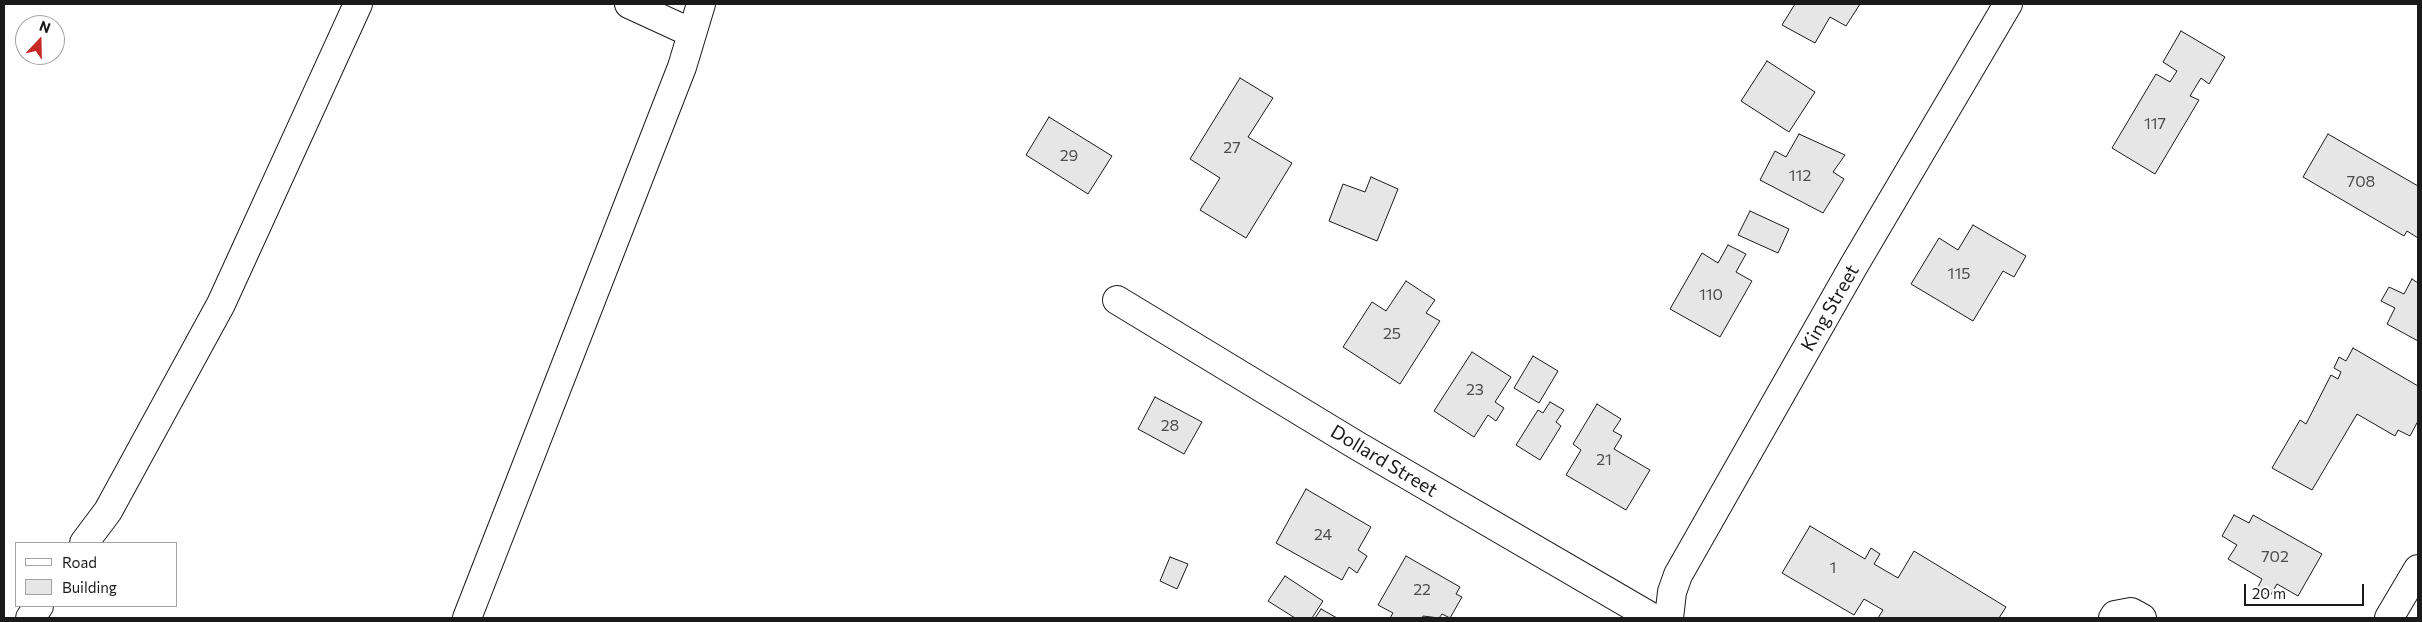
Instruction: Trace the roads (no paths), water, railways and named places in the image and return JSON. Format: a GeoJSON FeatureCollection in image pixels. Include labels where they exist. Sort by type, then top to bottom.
{"type":"FeatureCollection","features":[{"type":"Feature","properties":{"kind":"street"},"geometry":{"type":"LineString","coordinates":[[85,542],[108,511],[221,304],[358,4]]}},
{"type":"Feature","properties":{"kind":"street"},"geometry":{"type":"LineString","coordinates":[[629,4],[692,34]]}},
{"type":"Feature","properties":{"kind":"street"},"geometry":{"type":"LineString","coordinates":[[467,618],[678,76],[700,4]]}},
{"type":"Feature","properties":{"kind":"street","name":"King Street"},"geometry":{"type":"LineString","coordinates":[[1669,618],[1672,592],[1678,575],[1853,267],[2008,4]]}},
{"type":"Feature","properties":{"kind":"street","name":"Dollard Street"},"geometry":{"type":"LineString","coordinates":[[1117,300],[1356,445],[1653,618]]}},
{"type":"Feature","properties":{"kind":"street"},"geometry":{"type":"LineString","coordinates":[[2389,618],[2418,569]]}},
{"type":"Feature","properties":{"kind":"street"},"geometry":{"type":"LineString","coordinates":[[30,618],[38,607]]}},
{"type":"Feature","properties":{"kind":"street"},"geometry":{"type":"LineString","coordinates":[[2113,618],[2115,615],[2131,612],[2142,618]]}}]}
